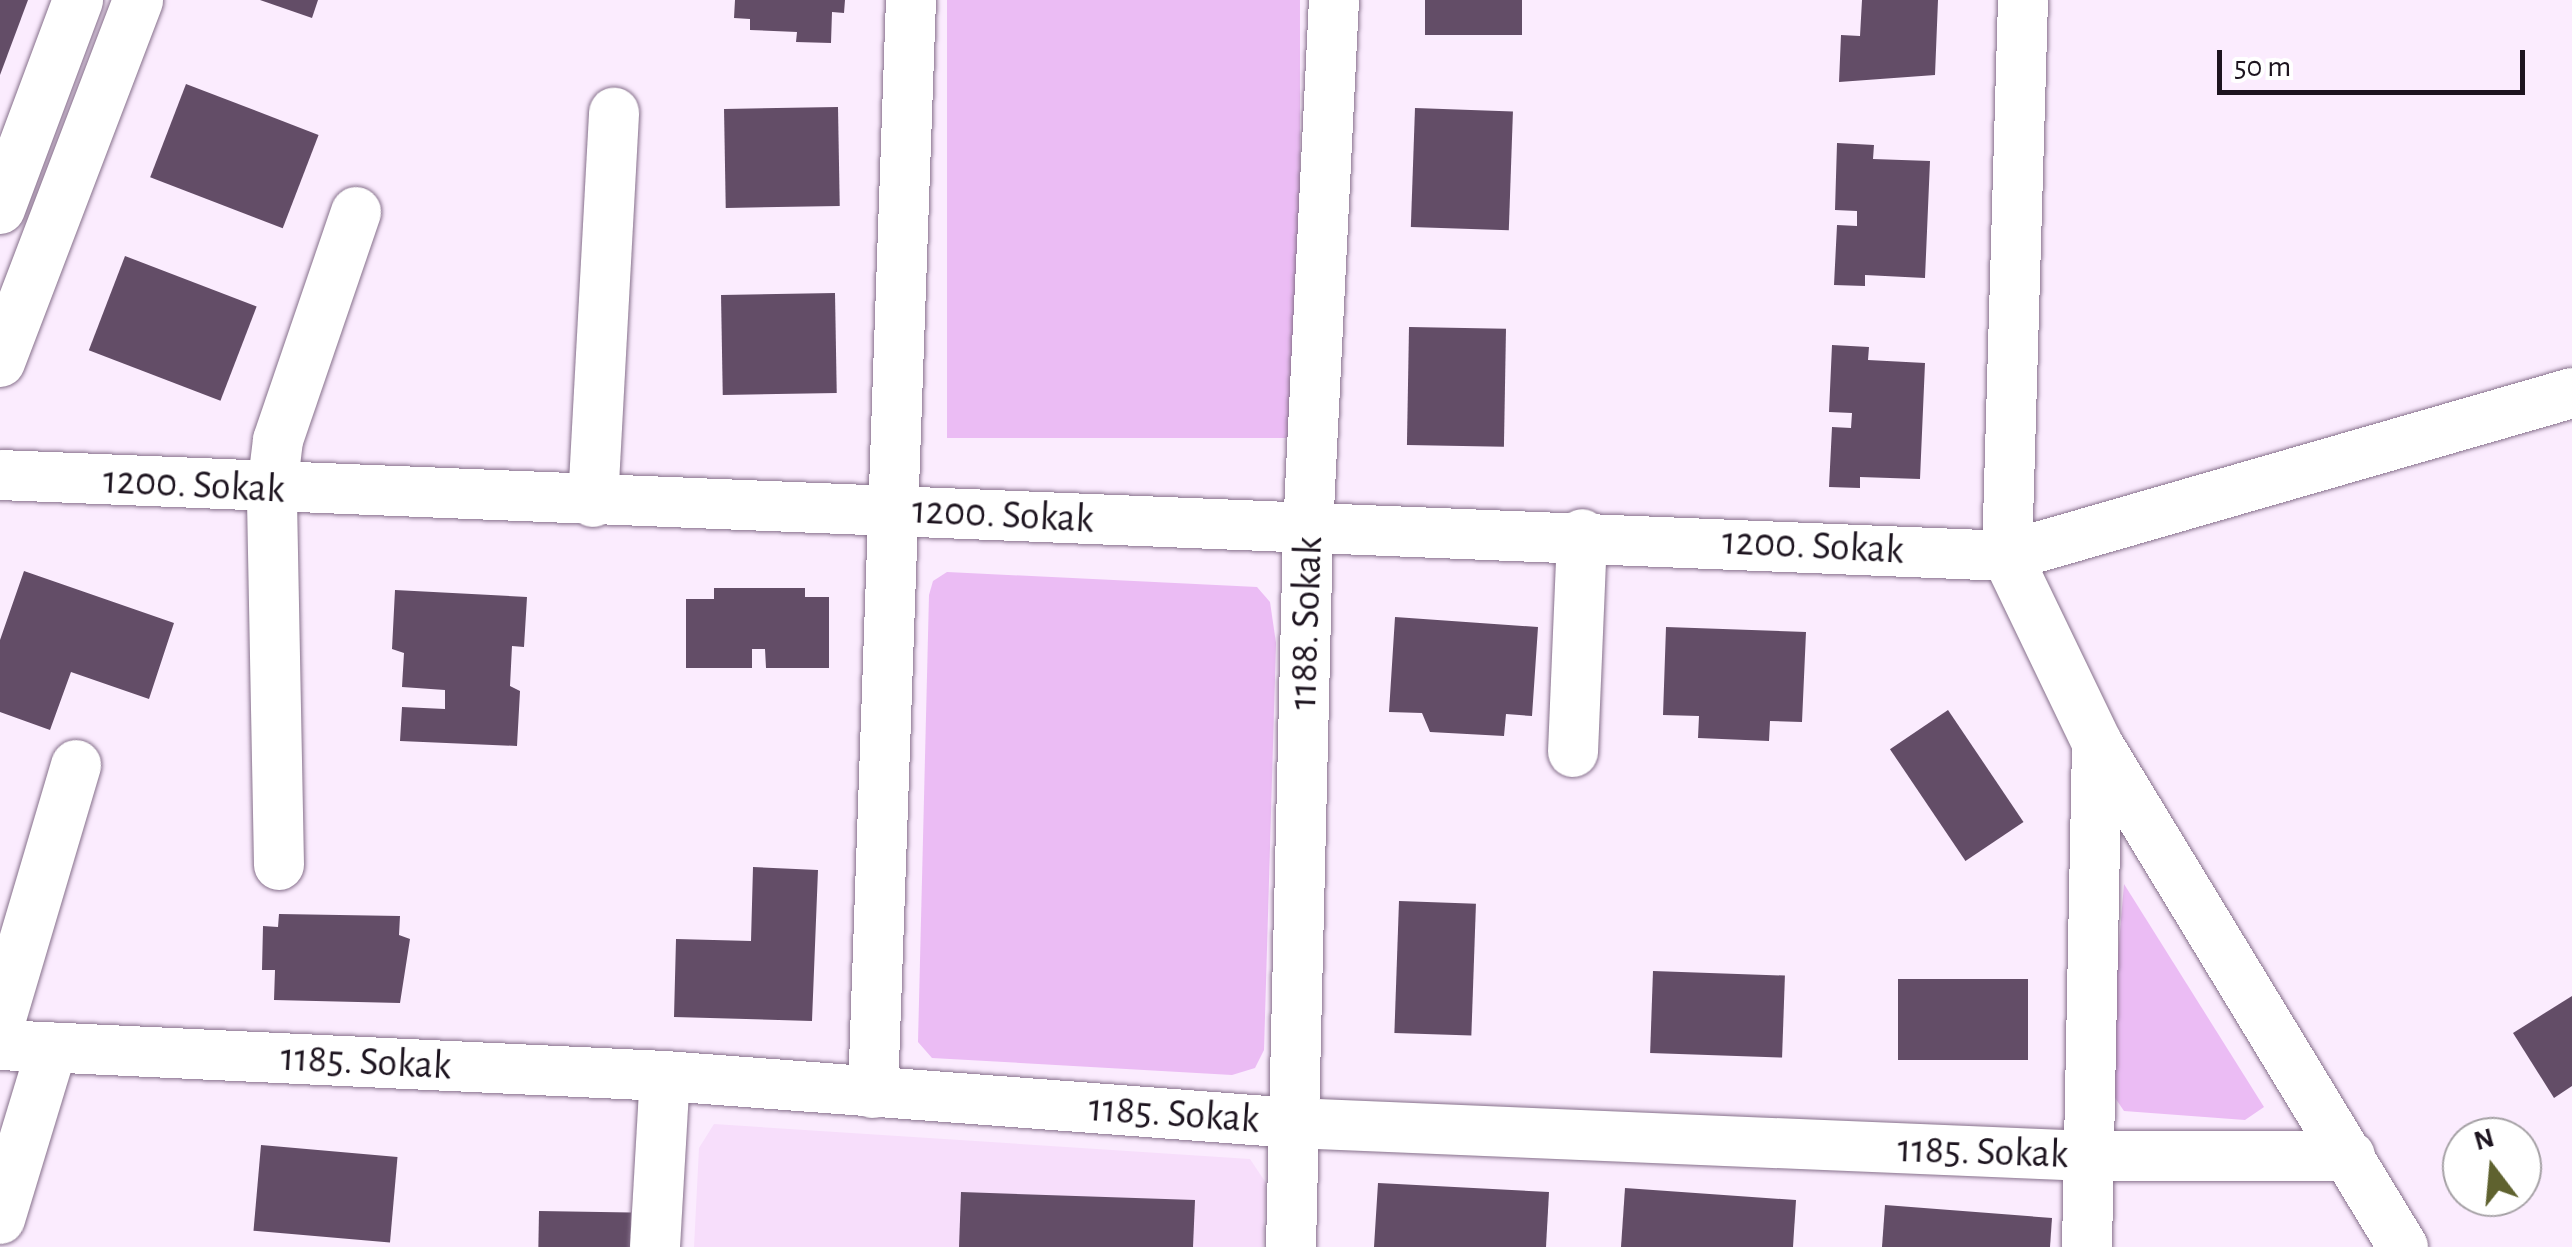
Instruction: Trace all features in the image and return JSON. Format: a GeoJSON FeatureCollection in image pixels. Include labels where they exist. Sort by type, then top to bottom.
{"type":"FeatureCollection","features":[{"type":"Feature","properties":{"kind":"street"},"geometry":{"type":"LineString","coordinates":[[0,209],[78,0]]}},
{"type":"Feature","properties":{"kind":"street"},"geometry":{"type":"LineString","coordinates":[[0,362],[138,0]]}},
{"type":"Feature","properties":{"kind":"street"},"geometry":{"type":"LineString","coordinates":[[873,1093],[897,510],[911,0]]}},
{"type":"Feature","properties":{"kind":"street","name":"1188. Sokak"},"geometry":{"type":"LineString","coordinates":[[1291,1247],[1308,530],[1334,0]]}},
{"type":"Feature","properties":{"kind":"street"},"geometry":{"type":"LineString","coordinates":[[2024,0],[2007,556],[2098,743],[2403,1247]]}},
{"type":"Feature","properties":{"kind":"street"},"geometry":{"type":"LineString","coordinates":[[593,502],[614,113]]}},
{"type":"Feature","properties":{"kind":"street"},"geometry":{"type":"LineString","coordinates":[[279,865],[272,489],[278,440],[356,212]]}},
{"type":"Feature","properties":{"kind":"street","name":"1200. Sokak"},"geometry":{"type":"LineString","coordinates":[[0,475],[1308,530],[1582,534],[2007,556],[2572,393]]}},
{"type":"Feature","properties":{"kind":"street"},"geometry":{"type":"LineString","coordinates":[[1574,752],[1582,534]]}},
{"type":"Feature","properties":{"kind":"street"},"geometry":{"type":"LineString","coordinates":[[2088,1247],[2098,743]]}},
{"type":"Feature","properties":{"kind":"street"},"geometry":{"type":"LineString","coordinates":[[0,1022],[76,765]]}},
{"type":"Feature","properties":{"kind":"street","name":"1185. Sokak"},"geometry":{"type":"LineString","coordinates":[[0,1044],[665,1076],[1293,1123],[2088,1156],[2350,1156]]}},
{"type":"Feature","properties":{"kind":"street"},"geometry":{"type":"LineString","coordinates":[[0,1219],[52,1048]]}},
{"type":"Feature","properties":{"kind":"street"},"geometry":{"type":"LineString","coordinates":[[654,1247],[665,1076]]}},
{"type":"Feature","properties":{"kind":"shaded area"},"geometry":{"type":"Polygon","coordinates":[[[947,0],[1300,0],[1300,438],[947,438],[947,0]]]}},
{"type":"Feature","properties":{"kind":"shaded area"},"geometry":{"type":"Polygon","coordinates":[[[947,572],[1257,587],[1270,602],[1276,643],[1264,1050],[1255,1068],[1232,1075],[932,1058],[918,1042],[929,595],[933,581],[947,572]]]}},
{"type":"Feature","properties":{"kind":"shaded area"},"geometry":{"type":"Polygon","coordinates":[[[2124,884],[2264,1107],[2245,1120],[2124,1111],[2107,1086],[2124,884]]]}},
{"type":"Feature","properties":{"kind":"shaded area"},"geometry":{"type":"Polygon","coordinates":[[[714,1124],[1250,1159],[1266,1183],[1263,1247],[694,1247],[699,1148],[714,1124]]]}},
{"type":"Feature","properties":{"kind":"building"},"geometry":{"type":"Polygon","coordinates":[[[0,0],[28,0],[0,75],[0,0]]]}},
{"type":"Feature","properties":{"kind":"building"},"geometry":{"type":"Polygon","coordinates":[[[260,0],[318,0],[312,18],[260,0]]]}},
{"type":"Feature","properties":{"kind":"building"},"geometry":{"type":"Polygon","coordinates":[[[735,0],[845,0],[844,13],[832,12],[831,43],[796,42],[797,32],[750,30],[750,19],[734,18],[735,0]]]}},
{"type":"Feature","properties":{"kind":"building"},"geometry":{"type":"Polygon","coordinates":[[[1425,0],[1522,0],[1522,35],[1425,35],[1425,0]]]}},
{"type":"Feature","properties":{"kind":"building"},"geometry":{"type":"Polygon","coordinates":[[[1862,0],[1938,0],[1935,75],[1839,82],[1841,35],[1860,36],[1862,0]]]}},
{"type":"Feature","properties":{"kind":"building"},"geometry":{"type":"Polygon","coordinates":[[[186,84],[319,135],[283,228],[150,177],[186,84]]]}},
{"type":"Feature","properties":{"kind":"building"},"geometry":{"type":"Polygon","coordinates":[[[838,107],[840,206],[726,208],[724,109],[838,107]]]}},
{"type":"Feature","properties":{"kind":"building"},"geometry":{"type":"Polygon","coordinates":[[[1415,108],[1513,111],[1509,230],[1411,227],[1415,108]]]}},
{"type":"Feature","properties":{"kind":"building"},"geometry":{"type":"Polygon","coordinates":[[[1837,143],[1874,145],[1873,159],[1930,161],[1925,278],[1865,275],[1865,286],[1834,285],[1837,225],[1857,226],[1857,211],[1835,210],[1837,143]]]}},
{"type":"Feature","properties":{"kind":"building"},"geometry":{"type":"Polygon","coordinates":[[[125,256],[257,307],[220,401],[89,350],[125,256]]]}},
{"type":"Feature","properties":{"kind":"building"},"geometry":{"type":"Polygon","coordinates":[[[835,293],[837,393],[723,395],[721,295],[835,293]]]}},
{"type":"Feature","properties":{"kind":"building"},"geometry":{"type":"Polygon","coordinates":[[[1409,327],[1506,329],[1504,447],[1407,445],[1409,327]]]}},
{"type":"Feature","properties":{"kind":"building"},"geometry":{"type":"Polygon","coordinates":[[[1832,345],[1869,347],[1868,360],[1925,363],[1920,479],[1860,477],[1860,488],[1829,487],[1832,427],[1851,428],[1852,413],[1829,412],[1832,345]]]}},
{"type":"Feature","properties":{"kind":"building"},"geometry":{"type":"Polygon","coordinates":[[[24,571],[174,623],[149,699],[71,672],[50,730],[0,712],[0,640],[24,571]]]}},
{"type":"Feature","properties":{"kind":"building"},"geometry":{"type":"Polygon","coordinates":[[[714,588],[805,588],[805,597],[829,597],[829,668],[766,668],[765,649],[752,649],[752,668],[686,668],[686,599],[714,599],[714,588]]]}},
{"type":"Feature","properties":{"kind":"building"},"geometry":{"type":"Polygon","coordinates":[[[395,590],[527,597],[524,647],[512,646],[510,686],[520,691],[517,746],[400,741],[402,707],[445,709],[445,690],[402,687],[404,653],[392,649],[395,590]]]}},
{"type":"Feature","properties":{"kind":"building"},"geometry":{"type":"Polygon","coordinates":[[[1395,617],[1538,627],[1532,716],[1506,714],[1504,736],[1430,732],[1422,713],[1389,712],[1395,617]]]}},
{"type":"Feature","properties":{"kind":"building"},"geometry":{"type":"Polygon","coordinates":[[[1666,627],[1806,632],[1802,722],[1770,721],[1769,741],[1698,738],[1699,716],[1663,715],[1666,627]]]}},
{"type":"Feature","properties":{"kind":"building"},"geometry":{"type":"Polygon","coordinates":[[[1948,710],[2023,822],[1965,861],[1890,749],[1948,710]]]}},
{"type":"Feature","properties":{"kind":"building"},"geometry":{"type":"Polygon","coordinates":[[[753,867],[818,870],[812,1021],[674,1017],[676,939],[751,941],[753,867]]]}},
{"type":"Feature","properties":{"kind":"building"},"geometry":{"type":"Polygon","coordinates":[[[1399,901],[1476,904],[1471,1036],[1394,1033],[1399,901]]]}},
{"type":"Feature","properties":{"kind":"building"},"geometry":{"type":"Polygon","coordinates":[[[279,914],[400,916],[399,935],[410,939],[400,1003],[274,1000],[275,970],[262,970],[263,926],[278,927],[279,914]]]}},
{"type":"Feature","properties":{"kind":"building"},"geometry":{"type":"Polygon","coordinates":[[[1653,971],[1785,976],[1782,1058],[1650,1053],[1653,971]]]}},
{"type":"Feature","properties":{"kind":"building"},"geometry":{"type":"Polygon","coordinates":[[[1898,979],[2028,979],[2028,1060],[1898,1060],[1898,979]]]}},
{"type":"Feature","properties":{"kind":"building"},"geometry":{"type":"Polygon","coordinates":[[[2572,996],[2572,1086],[2554,1098],[2513,1033],[2572,996]]]}},
{"type":"Feature","properties":{"kind":"building"},"geometry":{"type":"Polygon","coordinates":[[[261,1145],[397,1157],[390,1243],[254,1231],[261,1145]]]}},
{"type":"Feature","properties":{"kind":"building"},"geometry":{"type":"Polygon","coordinates":[[[1378,1183],[1549,1192],[1546,1247],[1374,1247],[1378,1183]]]}},
{"type":"Feature","properties":{"kind":"building"},"geometry":{"type":"Polygon","coordinates":[[[1625,1188],[1796,1200],[1793,1247],[1621,1247],[1625,1188]]]}},
{"type":"Feature","properties":{"kind":"building"},"geometry":{"type":"Polygon","coordinates":[[[961,1192],[1195,1200],[1193,1247],[959,1247],[961,1192]]]}},
{"type":"Feature","properties":{"kind":"building"},"geometry":{"type":"Polygon","coordinates":[[[1885,1205],[2052,1218],[2050,1247],[1882,1247],[1885,1205]]]}},
{"type":"Feature","properties":{"kind":"building"},"geometry":{"type":"Polygon","coordinates":[[[539,1211],[631,1213],[630,1247],[538,1247],[539,1211]]]}}]}
